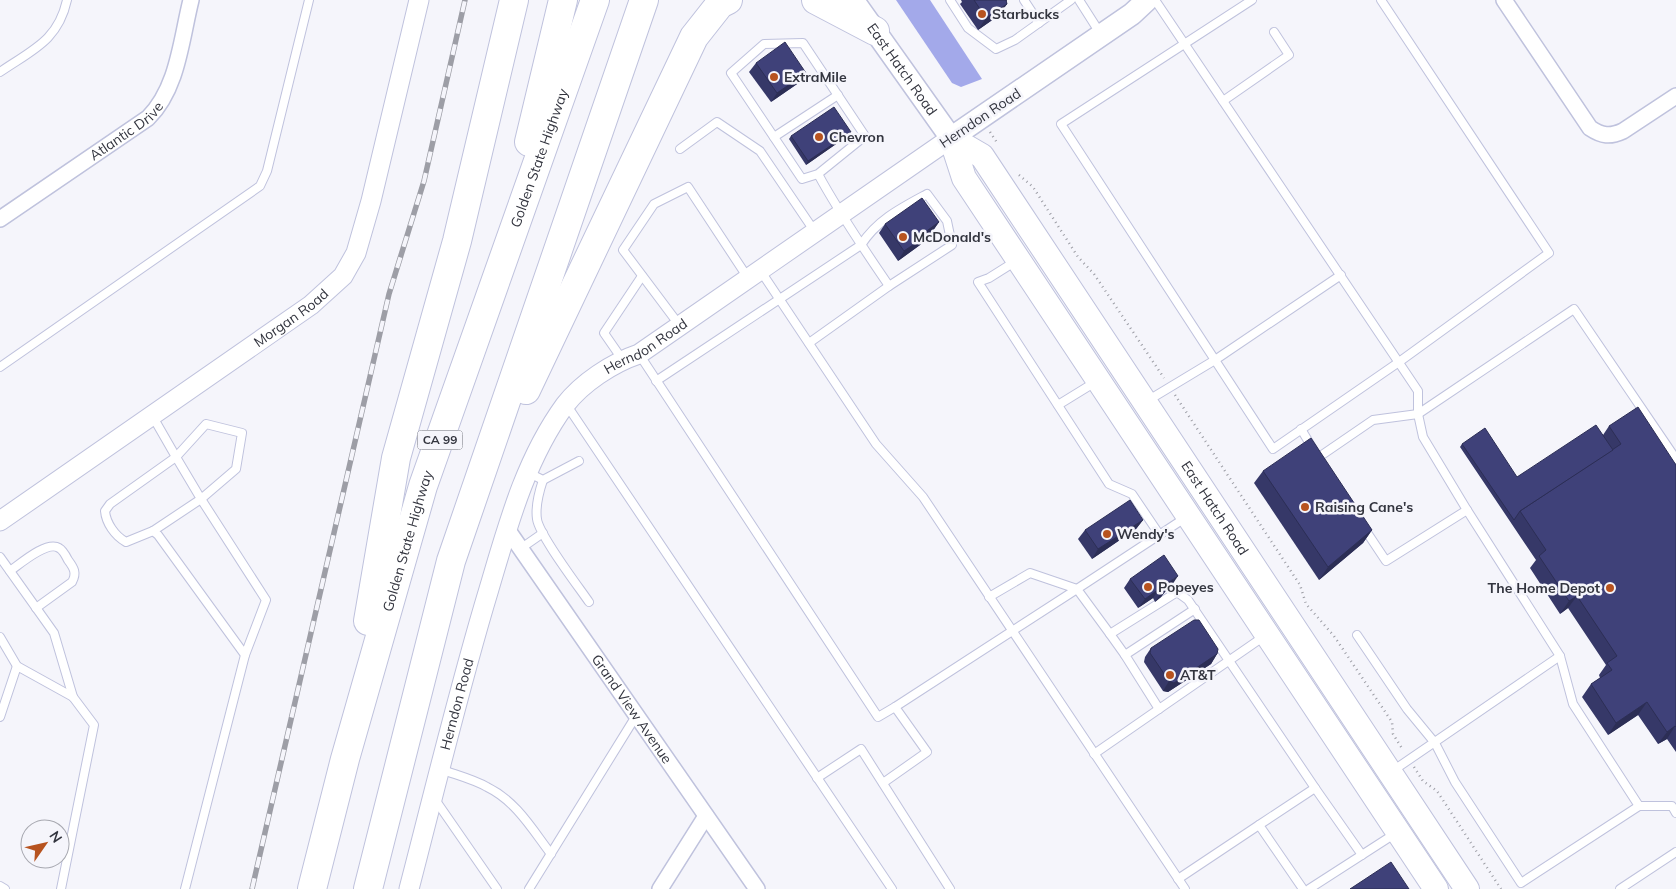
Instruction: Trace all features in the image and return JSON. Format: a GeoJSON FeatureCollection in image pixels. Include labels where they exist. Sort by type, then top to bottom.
{"type":"FeatureCollection","features":[{"type":"Feature","properties":{"kind":"highway"},"geometry":{"type":"LineString","coordinates":[[345,759],[396,458],[457,241],[514,0]]}},
{"type":"Feature","properties":{"kind":"highway"},"geometry":{"type":"LineString","coordinates":[[485,312],[563,0]]}},
{"type":"Feature","properties":{"kind":"highway","name":"Golden State Highway"},"geometry":{"type":"LineString","coordinates":[[312,889],[345,759],[423,486],[595,0]]}},
{"type":"Feature","properties":{"kind":"highway"},"geometry":{"type":"LineString","coordinates":[[368,889],[451,561],[644,0]]}},
{"type":"Feature","properties":{"kind":"highway"},"geometry":{"type":"LineString","coordinates":[[482,471],[536,371],[694,38],[715,9],[728,0]]}},
{"type":"Feature","properties":{"kind":"highway"},"geometry":{"type":"LineString","coordinates":[[816,0],[875,31]]}},
{"type":"Feature","properties":{"kind":"main road","name":"East Hatch Road"},"geometry":{"type":"LineString","coordinates":[[853,0],[951,138],[964,178],[1436,889]]}},
{"type":"Feature","properties":{"kind":"main road","name":"Herndon Road"},"geometry":{"type":"LineString","coordinates":[[951,138],[1101,35],[1147,0]]}},
{"type":"Feature","properties":{"kind":"main road","name":"East Hatch Road"},"geometry":{"type":"LineString","coordinates":[[951,138],[982,156],[1467,889]]}},
{"type":"Feature","properties":{"kind":"street","name":"Atlantic Drive"},"geometry":{"type":"LineString","coordinates":[[0,220],[148,118],[158,107],[170,84],[191,0]]}},
{"type":"Feature","properties":{"kind":"street","name":"Morgan Road"},"geometry":{"type":"LineString","coordinates":[[0,521],[312,306],[343,276],[356,253],[371,202],[419,0]]}},
{"type":"Feature","properties":{"kind":"street"},"geometry":{"type":"LineString","coordinates":[[1504,0],[1590,128],[1604,135],[1614,135],[1676,96]]}},
{"type":"Feature","properties":{"kind":"street","name":"Herndon Road"},"geometry":{"type":"LineString","coordinates":[[409,889],[474,640],[506,530],[535,476],[540,445],[566,404],[584,387],[680,326],[951,138]]}},
{"type":"Feature","properties":{"kind":"street","name":"Grand View Avenue"},"geometry":{"type":"LineString","coordinates":[[506,530],[757,889]]}},
{"type":"Feature","properties":{"kind":"street"},"geometry":{"type":"LineString","coordinates":[[660,889],[706,816]]}},
{"type":"Feature","properties":{"kind":"lane"},"geometry":{"type":"LineString","coordinates":[[0,72],[50,38],[63,18],[67,0]]}},
{"type":"Feature","properties":{"kind":"lane"},"geometry":{"type":"LineString","coordinates":[[0,367],[260,186],[267,171],[309,0]]}},
{"type":"Feature","properties":{"kind":"lane"},"geometry":{"type":"LineString","coordinates":[[950,0],[968,28],[996,49],[1015,40],[1071,0]]}},
{"type":"Feature","properties":{"kind":"lane"},"geometry":{"type":"LineString","coordinates":[[1024,0],[1039,23]]}},
{"type":"Feature","properties":{"kind":"lane"},"geometry":{"type":"LineString","coordinates":[[1079,0],[1101,35]]}},
{"type":"Feature","properties":{"kind":"lane"},"geometry":{"type":"LineString","coordinates":[[1155,0],[1418,390],[1418,414],[1423,437],[1560,656],[1573,704],[1639,806]]}},
{"type":"Feature","properties":{"kind":"lane"},"geometry":{"type":"LineString","coordinates":[[1252,0],[1186,45],[1062,124],[1273,449],[1399,362],[1549,253],[1381,0]]}},
{"type":"Feature","properties":{"kind":"lane"},"geometry":{"type":"LineString","coordinates":[[1223,101],[1289,55],[1274,32]]}},
{"type":"Feature","properties":{"kind":"lane"},"geometry":{"type":"LineString","coordinates":[[803,43],[838,95],[865,136],[818,174],[802,179],[731,72],[764,44],[803,43]]}},
{"type":"Feature","properties":{"kind":"lane"},"geometry":{"type":"LineString","coordinates":[[774,137],[838,95]]}},
{"type":"Feature","properties":{"kind":"lane"},"geometry":{"type":"LineString","coordinates":[[680,148],[717,122],[760,151],[815,232]]}},
{"type":"Feature","properties":{"kind":"lane"},"geometry":{"type":"LineString","coordinates":[[818,174],[840,215],[889,286]]}},
{"type":"Feature","properties":{"kind":"lane"},"geometry":{"type":"LineString","coordinates":[[680,326],[623,250],[654,204],[688,187],[754,274],[779,298],[876,444],[923,497],[1184,889]]}},
{"type":"Feature","properties":{"kind":"lane"},"geometry":{"type":"LineString","coordinates":[[656,381],[861,245],[871,229],[898,210],[928,194],[947,221],[952,245],[889,286],[809,344]]}},
{"type":"Feature","properties":{"kind":"lane"},"geometry":{"type":"LineString","coordinates":[[1018,259],[990,278],[978,282],[1109,484],[1132,494],[1159,534]]}},
{"type":"Feature","properties":{"kind":"lane"},"geometry":{"type":"LineString","coordinates":[[1145,402],[1215,360],[1341,275]]}},
{"type":"Feature","properties":{"kind":"lane"},"geometry":{"type":"LineString","coordinates":[[642,276],[604,333],[656,381],[878,717],[1188,516]]}},
{"type":"Feature","properties":{"kind":"lane"},"geometry":{"type":"LineString","coordinates":[[1301,429],[1316,456],[1372,420],[1418,414],[1574,309],[1676,459]]}},
{"type":"Feature","properties":{"kind":"lane"},"geometry":{"type":"LineString","coordinates":[[1058,406],[1098,380]]}},
{"type":"Feature","properties":{"kind":"lane"},"geometry":{"type":"LineString","coordinates":[[566,404],[892,889]]}},
{"type":"Feature","properties":{"kind":"lane"},"geometry":{"type":"LineString","coordinates":[[153,417],[201,499],[266,600],[245,655],[185,889]]}},
{"type":"Feature","properties":{"kind":"lane"},"geometry":{"type":"LineString","coordinates":[[206,424],[242,433],[236,469],[201,499],[153,531],[126,542],[119,538],[105,518],[104,511],[110,504],[176,457],[206,424]]}},
{"type":"Feature","properties":{"kind":"lane"},"geometry":{"type":"LineString","coordinates":[[579,461],[535,476],[537,520],[543,533],[589,602]]}},
{"type":"Feature","properties":{"kind":"lane"},"geometry":{"type":"LineString","coordinates":[[1361,524],[1386,561],[1467,510]]}},
{"type":"Feature","properties":{"kind":"lane"},"geometry":{"type":"LineString","coordinates":[[153,531],[245,655]]}},
{"type":"Feature","properties":{"kind":"lane"},"geometry":{"type":"LineString","coordinates":[[1358,536],[1366,531]]}},
{"type":"Feature","properties":{"kind":"lane"},"geometry":{"type":"LineString","coordinates":[[520,549],[543,533]]}},
{"type":"Feature","properties":{"kind":"lane"},"geometry":{"type":"LineString","coordinates":[[10,571],[44,548],[52,545],[60,548],[75,569],[75,576],[72,582],[36,608]]}},
{"type":"Feature","properties":{"kind":"lane"},"geometry":{"type":"LineString","coordinates":[[0,557],[54,633],[73,697],[94,725],[61,889]]}},
{"type":"Feature","properties":{"kind":"lane"},"geometry":{"type":"LineString","coordinates":[[989,597],[1030,574],[1077,589],[1125,655],[1159,709]]}},
{"type":"Feature","properties":{"kind":"lane"},"geometry":{"type":"LineString","coordinates":[[1110,634],[1177,592],[1188,600],[1362,855]]}},
{"type":"Feature","properties":{"kind":"lane"},"geometry":{"type":"LineString","coordinates":[[1125,655],[1195,609]]}},
{"type":"Feature","properties":{"kind":"lane"},"geometry":{"type":"LineString","coordinates":[[1094,754],[1267,634]]}},
{"type":"Feature","properties":{"kind":"lane"},"geometry":{"type":"LineString","coordinates":[[1357,635],[1407,709],[1435,743],[1455,782],[1521,883],[1639,806],[1675,807]]}},
{"type":"Feature","properties":{"kind":"lane"},"geometry":{"type":"LineString","coordinates":[[0,637],[18,666],[73,697]]}},
{"type":"Feature","properties":{"kind":"lane"},"geometry":{"type":"LineString","coordinates":[[1390,773],[1560,656]]}},
{"type":"Feature","properties":{"kind":"lane"},"geometry":{"type":"LineString","coordinates":[[0,717],[18,666]]}},
{"type":"Feature","properties":{"kind":"lane"},"geometry":{"type":"LineString","coordinates":[[883,782],[927,752],[895,707]]}},
{"type":"Feature","properties":{"kind":"lane"},"geometry":{"type":"LineString","coordinates":[[529,889],[636,716]]}},
{"type":"Feature","properties":{"kind":"lane"},"geometry":{"type":"LineString","coordinates":[[818,778],[861,749],[950,889]]}},
{"type":"Feature","properties":{"kind":"lane"},"geometry":{"type":"LineString","coordinates":[[440,769],[487,787],[504,798],[519,811],[551,854]]}},
{"type":"Feature","properties":{"kind":"lane"},"geometry":{"type":"LineString","coordinates":[[1178,879],[1315,788]]}},
{"type":"Feature","properties":{"kind":"lane"},"geometry":{"type":"LineString","coordinates":[[433,796],[497,889]]}},
{"type":"Feature","properties":{"kind":"lane"},"geometry":{"type":"LineString","coordinates":[[1259,825],[1303,889]]}},
{"type":"Feature","properties":{"kind":"lane"},"geometry":{"type":"LineString","coordinates":[[1309,889],[1398,831]]}},
{"type":"Feature","properties":{"kind":"lane"},"geometry":{"type":"LineString","coordinates":[[1620,889],[1676,852]]}},
{"type":"Feature","properties":{"kind":"lane"},"geometry":{"type":"LineString","coordinates":[[0,886],[5,889]]}},
{"type":"Feature","properties":{"kind":"path"},"geometry":{"type":"LineString","coordinates":[[981,118],[1003,151]]}},
{"type":"Feature","properties":{"kind":"path"},"geometry":{"type":"LineString","coordinates":[[1014,168],[1033,187],[1078,256],[1094,274],[1300,585],[1310,609],[1334,636],[1392,722],[1395,738],[1409,760],[1424,782],[1437,791],[1501,889]]}},
{"type":"Feature","properties":{"kind":"water"},"geometry":{"type":"Polygon","coordinates":[[[896,0],[930,0],[982,79],[961,87],[952,83],[896,0]]]}},
{"type":"Feature","properties":{"kind":"building"},"geometry":{"type":"Polygon","coordinates":[[[974,0],[1006,0],[1007,4],[986,18],[974,0]]]}},
{"type":"Feature","properties":{"kind":"building","name":"ExtraMile"},"geometry":{"type":"Polygon","coordinates":[[[785,42],[806,73],[777,93],[756,63],[785,42]]]}},
{"type":"Feature","properties":{"kind":"building","name":"Chevron"},"geometry":{"type":"Polygon","coordinates":[[[834,107],[851,132],[808,161],[791,136],[834,107]]]}},
{"type":"Feature","properties":{"kind":"building","name":"McDonald's"},"geometry":{"type":"Polygon","coordinates":[[[922,198],[939,222],[924,233],[926,236],[904,251],[885,224],[922,198]]]}},
{"type":"Feature","properties":{"kind":"building","name":"The Home Depot"},"geometry":{"type":"Polygon","coordinates":[[[1638,407],[1676,465],[1676,727],[1667,732],[1647,702],[1616,723],[1591,684],[1612,670],[1607,663],[1617,656],[1577,596],[1569,601],[1539,556],[1546,550],[1520,511],[1621,444],[1609,426],[1638,407]]]}},
{"type":"Feature","properties":{"kind":"building"},"geometry":{"type":"Polygon","coordinates":[[[1596,425],[1613,450],[1520,511],[1514,520],[1462,444],[1485,428],[1517,477],[1596,425]]]}},
{"type":"Feature","properties":{"kind":"building","name":"Raising Cane's"},"geometry":{"type":"Polygon","coordinates":[[[1311,438],[1372,530],[1328,567],[1263,471],[1311,438]]]}},
{"type":"Feature","properties":{"kind":"building","name":"Wendy's"},"geometry":{"type":"Polygon","coordinates":[[[1130,500],[1143,520],[1098,549],[1085,530],[1130,500]]]}},
{"type":"Feature","properties":{"kind":"building","name":"Popeyes"},"geometry":{"type":"Polygon","coordinates":[[[1164,555],[1178,576],[1166,584],[1168,588],[1161,593],[1159,589],[1145,599],[1130,579],[1164,555]]]}},
{"type":"Feature","properties":{"kind":"building"},"geometry":{"type":"Polygon","coordinates":[[[1194,620],[1199,620],[1218,649],[1217,654],[1174,683],[1169,681],[1150,653],[1151,648],[1194,620]]]}},
{"type":"Feature","properties":{"kind":"building"},"geometry":{"type":"Polygon","coordinates":[[[1391,862],[1409,889],[1350,889],[1391,862]]]}},
{"type":"Feature","properties":{"kind":"railway"},"geometry":{"type":"LineString","coordinates":[[252,889],[389,294],[424,181],[465,0]]}},
{"type":"Feature","properties":{"kind":"place","name":"Starbucks"},"geometry":{"type":"Point","coordinates":[982,14]}},
{"type":"Feature","properties":{"kind":"place","name":"ExtraMile"},"geometry":{"type":"Point","coordinates":[774,77]}},
{"type":"Feature","properties":{"kind":"place","name":"Chevron"},"geometry":{"type":"Point","coordinates":[819,137]}},
{"type":"Feature","properties":{"kind":"place","name":"McDonald's"},"geometry":{"type":"Point","coordinates":[903,237]}},
{"type":"Feature","properties":{"kind":"place","name":"Raising Cane's"},"geometry":{"type":"Point","coordinates":[1305,507]}},
{"type":"Feature","properties":{"kind":"place","name":"Wendy's"},"geometry":{"type":"Point","coordinates":[1107,534]}},
{"type":"Feature","properties":{"kind":"place","name":"Popeyes"},"geometry":{"type":"Point","coordinates":[1148,587]}},
{"type":"Feature","properties":{"kind":"place","name":"The Home Depot"},"geometry":{"type":"Point","coordinates":[1610,588]}},
{"type":"Feature","properties":{"kind":"place","name":"AT&T"},"geometry":{"type":"Point","coordinates":[1170,675]}}]}
